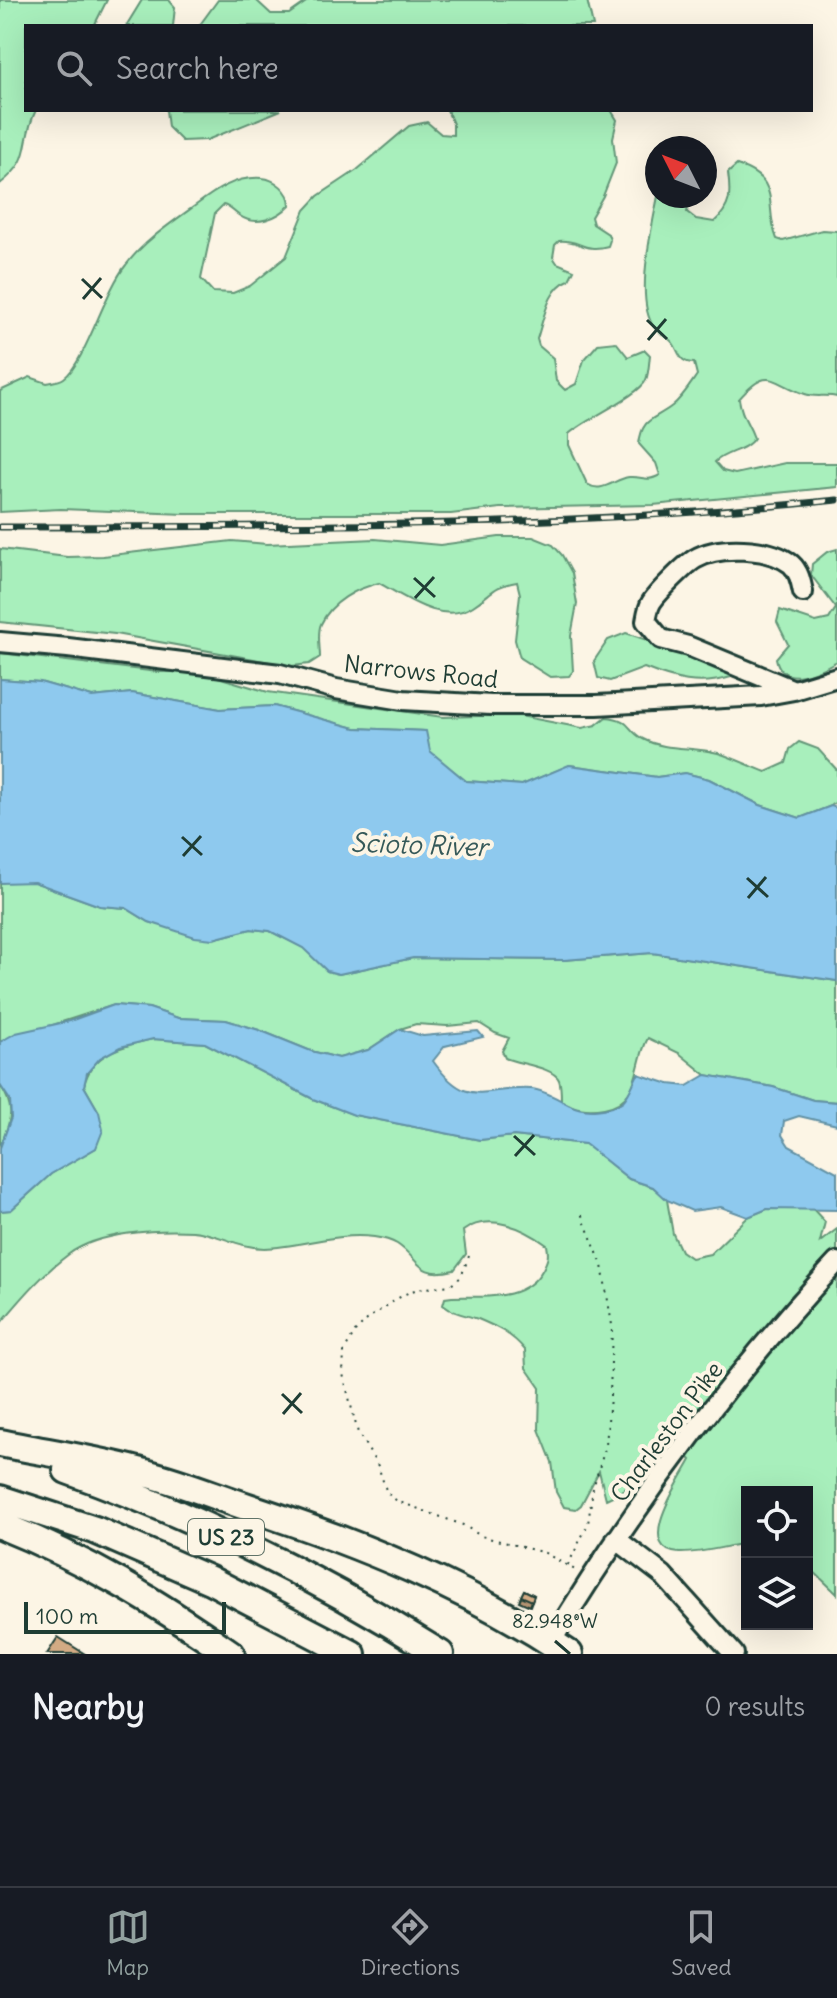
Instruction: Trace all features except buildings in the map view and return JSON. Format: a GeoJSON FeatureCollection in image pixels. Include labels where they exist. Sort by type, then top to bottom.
{"type":"FeatureCollection","features":[{"type":"Feature","properties":{"kind":"highway"},"geometry":{"type":"LineString","coordinates":[[0,1444],[149,1474],[309,1527],[405,1565],[510,1617],[560,1648]]}},
{"type":"Feature","properties":{"kind":"highway","name":"US 23"},"geometry":{"type":"LineString","coordinates":[[0,1444],[103,1483],[237,1541],[365,1607],[440,1654]]}},
{"type":"Feature","properties":{"kind":"highway","name":"US 23"},"geometry":{"type":"LineString","coordinates":[[0,1499],[95,1530],[210,1580],[352,1654]]}},
{"type":"Feature","properties":{"kind":"highway"},"geometry":{"type":"LineString","coordinates":[[0,1525],[111,1576],[162,1606],[231,1654]]}},
{"type":"Feature","properties":{"kind":"street"},"geometry":{"type":"LineString","coordinates":[[794,690],[688,646],[661,639],[646,621],[651,603],[693,560],[725,550],[765,553],[782,559],[792,565],[800,576],[803,592]]}},
{"type":"Feature","properties":{"kind":"street","name":"Narrows Road"},"geometry":{"type":"LineString","coordinates":[[0,642],[280,674],[336,689],[403,700],[491,705],[597,705],[761,696],[837,677]]}},
{"type":"Feature","properties":{"kind":"street","name":"Charleston Pike"},"geometry":{"type":"LineString","coordinates":[[560,1648],[590,1579],[616,1539],[762,1346],[837,1262]]}},
{"type":"Feature","properties":{"kind":"street"},"geometry":{"type":"LineString","coordinates":[[616,1539],[663,1575],[734,1654]]}},
{"type":"Feature","properties":{"kind":"path"},"geometry":{"type":"LineString","coordinates":[[567,1566],[588,1524],[593,1488],[606,1445],[610,1397],[612,1325],[602,1265],[581,1213]]}},
{"type":"Feature","properties":{"kind":"path"},"geometry":{"type":"LineString","coordinates":[[469,1256],[461,1277],[451,1285],[417,1289],[403,1295],[370,1317],[355,1332],[344,1352],[343,1374],[358,1433],[378,1466],[387,1493],[397,1501],[463,1525],[481,1536],[545,1553],[590,1579]]}},
{"type":"Feature","properties":{"kind":"green space"},"geometry":{"type":"Polygon","coordinates":[[[0,0],[107,0],[95,24],[24,24],[24,112],[35,112],[22,158],[11,175],[0,184],[0,0]]]}},
{"type":"Feature","properties":{"kind":"green space"},"geometry":{"type":"Polygon","coordinates":[[[142,0],[169,0],[175,7],[173,24],[127,24],[142,0]]]}},
{"type":"Feature","properties":{"kind":"green space"},"geometry":{"type":"Polygon","coordinates":[[[218,0],[256,0],[271,14],[289,14],[309,0],[587,0],[593,24],[200,24],[218,0]]]}},
{"type":"Feature","properties":{"kind":"green space"},"geometry":{"type":"Polygon","coordinates":[[[166,112],[276,112],[207,140],[182,141],[168,127],[166,112]]]}},
{"type":"Feature","properties":{"kind":"green space"},"geometry":{"type":"Polygon","coordinates":[[[448,112],[612,112],[617,120],[613,138],[616,163],[591,217],[593,224],[608,234],[608,246],[593,248],[566,241],[555,245],[553,257],[557,263],[574,270],[569,280],[551,297],[537,339],[539,346],[553,358],[556,381],[565,390],[576,384],[584,360],[598,344],[616,342],[628,357],[645,350],[650,355],[647,377],[641,386],[569,434],[569,445],[587,484],[592,487],[603,487],[629,477],[648,479],[660,475],[656,463],[639,444],[643,429],[650,420],[676,403],[697,375],[694,363],[683,359],[673,343],[654,327],[648,315],[645,300],[646,263],[656,208],[688,208],[687,212],[696,219],[714,222],[727,206],[728,173],[737,165],[752,171],[767,186],[777,239],[783,241],[822,230],[837,231],[837,397],[809,395],[770,379],[757,382],[739,399],[754,438],[746,446],[715,462],[723,471],[735,474],[785,463],[837,463],[837,487],[653,505],[500,508],[451,514],[185,514],[61,509],[0,512],[0,391],[30,377],[47,383],[58,381],[72,370],[118,276],[149,240],[227,185],[253,178],[272,181],[285,191],[289,200],[290,205],[279,214],[253,221],[223,205],[215,213],[201,279],[213,292],[233,293],[250,286],[286,257],[305,210],[318,196],[357,170],[409,126],[427,122],[441,134],[453,135],[453,124],[448,112]]]}},
{"type":"Feature","properties":{"kind":"green space"},"geometry":{"type":"Polygon","coordinates":[[[499,537],[533,537],[553,545],[572,573],[577,604],[571,636],[573,671],[569,676],[550,677],[520,658],[515,640],[520,594],[517,582],[497,588],[473,606],[449,613],[412,602],[379,583],[362,588],[338,603],[325,616],[319,631],[320,657],[309,664],[292,666],[115,634],[0,622],[0,549],[67,557],[103,556],[232,541],[267,544],[375,539],[440,545],[499,537]]]}},
{"type":"Feature","properties":{"kind":"green space"},"geometry":{"type":"Polygon","coordinates":[[[837,549],[837,661],[811,673],[793,676],[780,668],[776,658],[788,644],[777,622],[780,610],[816,622],[829,619],[836,608],[811,575],[812,564],[827,552],[837,549]]]}},
{"type":"Feature","properties":{"kind":"green space"},"geometry":{"type":"Polygon","coordinates":[[[626,633],[704,661],[730,672],[731,677],[708,682],[687,681],[644,668],[610,681],[598,678],[594,661],[608,640],[626,633]]]}},
{"type":"Feature","properties":{"kind":"green space"},"geometry":{"type":"Polygon","coordinates":[[[0,653],[158,672],[201,672],[268,692],[443,717],[515,715],[582,728],[596,725],[606,717],[614,718],[625,722],[638,736],[652,743],[718,753],[766,772],[786,763],[790,749],[799,742],[818,749],[837,770],[837,801],[800,818],[760,805],[709,779],[685,773],[657,777],[570,765],[522,785],[466,781],[429,751],[425,731],[355,728],[274,706],[220,709],[132,693],[92,697],[40,682],[0,679],[0,653]]]}},
{"type":"Feature","properties":{"kind":"green space"},"geometry":{"type":"Polygon","coordinates":[[[34,882],[100,906],[126,908],[149,922],[213,939],[251,929],[270,931],[304,948],[327,971],[339,974],[413,958],[564,960],[652,953],[837,981],[837,1102],[813,1100],[773,1087],[706,1075],[679,1053],[648,1038],[635,1080],[625,1098],[604,1108],[581,1108],[561,1100],[560,1082],[550,1072],[505,1058],[502,1051],[509,1038],[479,1023],[447,1026],[416,1024],[400,1029],[368,1050],[339,1058],[226,1020],[178,1018],[149,1008],[114,1005],[0,1042],[0,883],[34,882]]]}},
{"type":"Feature","properties":{"kind":"green space"},"geometry":{"type":"Polygon","coordinates":[[[153,1039],[205,1043],[313,1099],[355,1115],[480,1140],[514,1136],[586,1144],[629,1179],[653,1187],[663,1195],[667,1200],[673,1234],[681,1251],[691,1258],[710,1254],[748,1217],[767,1209],[813,1209],[825,1222],[820,1242],[837,1229],[837,1594],[813,1571],[813,1486],[741,1486],[741,1544],[679,1553],[666,1549],[660,1539],[660,1527],[670,1497],[691,1460],[677,1445],[659,1441],[640,1476],[626,1489],[606,1499],[599,1471],[581,1505],[576,1509],[564,1507],[556,1492],[552,1462],[539,1429],[540,1388],[526,1368],[525,1350],[498,1328],[443,1305],[445,1298],[515,1292],[535,1280],[547,1260],[547,1245],[506,1224],[484,1223],[463,1231],[466,1254],[454,1270],[442,1272],[426,1270],[397,1244],[374,1237],[346,1236],[265,1248],[246,1246],[193,1231],[146,1232],[111,1237],[69,1254],[32,1287],[0,1324],[0,1211],[11,1210],[51,1174],[96,1148],[99,1112],[84,1086],[101,1058],[153,1039]]]}},
{"type":"Feature","properties":{"kind":"green space"},"geometry":{"type":"Polygon","coordinates":[[[0,1085],[9,1102],[10,1116],[0,1148],[0,1085]]]}},
{"type":"Feature","properties":{"kind":"water","name":"Scioto River"},"geometry":{"type":"Polygon","coordinates":[[[0,679],[40,682],[92,697],[132,693],[220,709],[274,706],[355,728],[426,731],[430,751],[466,781],[522,785],[569,765],[657,777],[685,773],[709,779],[760,805],[800,818],[831,806],[837,808],[837,981],[652,953],[564,960],[413,958],[339,974],[327,971],[303,948],[270,931],[251,929],[213,939],[195,937],[149,922],[126,908],[100,906],[34,882],[0,883],[0,679]]]}},
{"type":"Feature","properties":{"kind":"water"},"geometry":{"type":"Polygon","coordinates":[[[114,1005],[149,1008],[178,1018],[226,1020],[339,1058],[368,1050],[400,1029],[423,1036],[478,1031],[483,1037],[445,1046],[433,1061],[457,1086],[478,1093],[536,1090],[576,1108],[589,1110],[604,1109],[623,1101],[638,1074],[687,1086],[706,1075],[773,1087],[813,1100],[837,1102],[837,1125],[799,1116],[784,1121],[782,1135],[789,1146],[837,1172],[837,1210],[767,1209],[748,1217],[721,1207],[692,1211],[667,1200],[653,1187],[629,1179],[585,1144],[514,1136],[480,1140],[354,1115],[313,1099],[205,1043],[153,1039],[120,1047],[100,1058],[87,1073],[84,1086],[99,1112],[103,1130],[96,1148],[51,1174],[11,1210],[0,1211],[0,1148],[11,1118],[10,1100],[0,1085],[0,1042],[16,1033],[70,1021],[114,1005]]]}},
{"type":"Feature","properties":{"kind":"railway"},"geometry":{"type":"LineString","coordinates":[[0,527],[314,526],[524,521],[837,500]]}}]}
